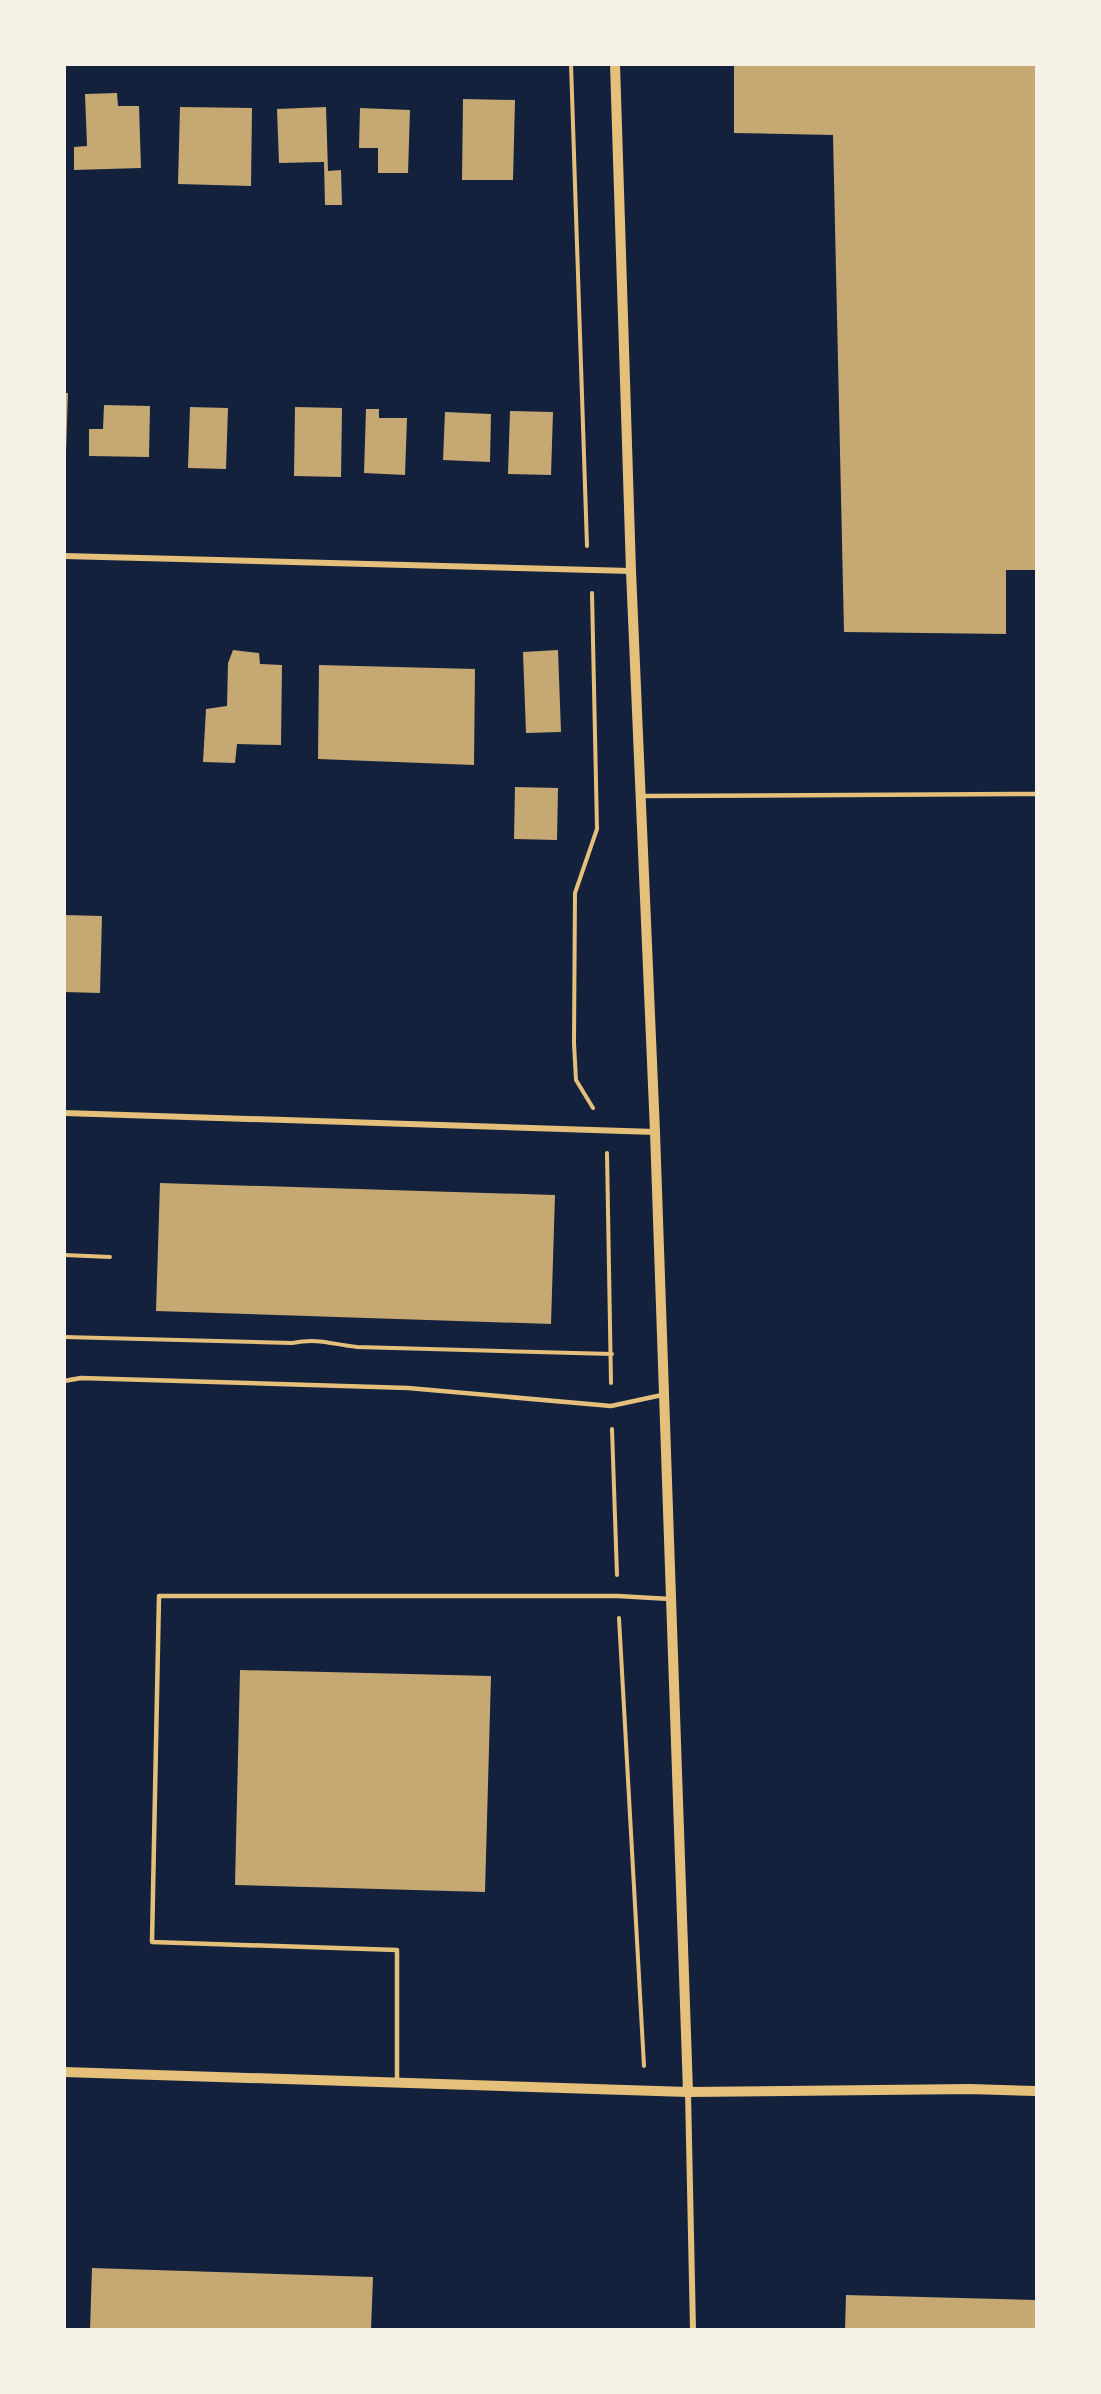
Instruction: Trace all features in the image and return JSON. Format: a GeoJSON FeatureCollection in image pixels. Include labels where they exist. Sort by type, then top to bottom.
{"type":"FeatureCollection","features":[{"type":"Feature","properties":{"kind":"street"},"geometry":{"type":"LineString","coordinates":[[615,64],[631,571],[642,796],[672,1600],[688,2092],[693,2330]]}},
{"type":"Feature","properties":{"kind":"street"},"geometry":{"type":"LineString","coordinates":[[64,556],[631,571]]}},
{"type":"Feature","properties":{"kind":"street"},"geometry":{"type":"LineString","coordinates":[[64,1113],[655,1132]]}},
{"type":"Feature","properties":{"kind":"street"},"geometry":{"type":"LineString","coordinates":[[64,2072],[688,2092],[970,2089],[1036,2091]]}},
{"type":"Feature","properties":{"kind":"lane"},"geometry":{"type":"LineString","coordinates":[[642,796],[1036,794]]}},
{"type":"Feature","properties":{"kind":"lane"},"geometry":{"type":"LineString","coordinates":[[64,1381],[81,1378],[408,1388],[611,1406],[663,1394]]}},
{"type":"Feature","properties":{"kind":"lane"},"geometry":{"type":"LineString","coordinates":[[397,2083],[397,1950],[152,1942],[159,1596],[618,1596],[672,1600]]}},
{"type":"Feature","properties":{"kind":"path"},"geometry":{"type":"LineString","coordinates":[[571,64],[587,542],[590,570],[597,829],[575,893],[574,1043],[576,1080],[606,1131],[612,1354],[611,1406],[618,1596],[642,2000],[644,2091]]}},
{"type":"Feature","properties":{"kind":"path"},"geometry":{"type":"LineString","coordinates":[[64,1254],[110,1257]]}},
{"type":"Feature","properties":{"kind":"path"},"geometry":{"type":"LineString","coordinates":[[64,1337],[292,1343],[326,1340],[357,1347],[612,1354]]}},
{"type":"Feature","properties":{"kind":"building"},"geometry":{"type":"Polygon","coordinates":[[[734,64],[1036,64],[1036,570],[1006,570],[1006,634],[844,632],[833,135],[734,133],[734,64]]]}},
{"type":"Feature","properties":{"kind":"building"},"geometry":{"type":"Polygon","coordinates":[[[117,93],[118,106],[139,106],[141,168],[74,170],[74,147],[87,146],[85,94],[117,93]]]}},
{"type":"Feature","properties":{"kind":"building"},"geometry":{"type":"Polygon","coordinates":[[[463,99],[515,100],[513,180],[462,180],[463,99]]]}},
{"type":"Feature","properties":{"kind":"building"},"geometry":{"type":"Polygon","coordinates":[[[180,107],[252,108],[251,186],[178,184],[180,107]]]}},
{"type":"Feature","properties":{"kind":"building"},"geometry":{"type":"Polygon","coordinates":[[[326,107],[328,171],[341,170],[342,205],[325,205],[324,162],[279,163],[277,109],[326,107]]]}},
{"type":"Feature","properties":{"kind":"building"},"geometry":{"type":"Polygon","coordinates":[[[360,108],[410,110],[408,173],[378,173],[378,148],[359,148],[360,108]]]}},
{"type":"Feature","properties":{"kind":"building"},"geometry":{"type":"Polygon","coordinates":[[[64,393],[68,393],[66,453],[64,453],[64,393]]]}},
{"type":"Feature","properties":{"kind":"building"},"geometry":{"type":"Polygon","coordinates":[[[104,405],[150,406],[149,457],[89,456],[89,429],[103,429],[104,405]]]}},
{"type":"Feature","properties":{"kind":"building"},"geometry":{"type":"Polygon","coordinates":[[[190,407],[228,408],[226,469],[188,468],[190,407]]]}},
{"type":"Feature","properties":{"kind":"building"},"geometry":{"type":"Polygon","coordinates":[[[295,407],[342,408],[341,477],[294,476],[295,407]]]}},
{"type":"Feature","properties":{"kind":"building"},"geometry":{"type":"Polygon","coordinates":[[[366,409],[379,409],[379,418],[407,418],[405,475],[364,473],[366,409]]]}},
{"type":"Feature","properties":{"kind":"building"},"geometry":{"type":"Polygon","coordinates":[[[510,411],[553,412],[551,475],[508,474],[510,411]]]}},
{"type":"Feature","properties":{"kind":"building"},"geometry":{"type":"Polygon","coordinates":[[[445,412],[491,414],[490,462],[443,460],[445,412]]]}},
{"type":"Feature","properties":{"kind":"building"},"geometry":{"type":"Polygon","coordinates":[[[233,650],[259,653],[260,664],[282,665],[281,745],[237,744],[235,763],[203,762],[206,709],[227,706],[228,663],[233,650]]]}},
{"type":"Feature","properties":{"kind":"building"},"geometry":{"type":"Polygon","coordinates":[[[558,650],[561,732],[526,733],[523,652],[558,650]]]}},
{"type":"Feature","properties":{"kind":"building"},"geometry":{"type":"Polygon","coordinates":[[[319,665],[475,669],[474,765],[318,759],[319,665]]]}},
{"type":"Feature","properties":{"kind":"building"},"geometry":{"type":"Polygon","coordinates":[[[515,787],[558,788],[557,840],[514,839],[515,787]]]}},
{"type":"Feature","properties":{"kind":"building"},"geometry":{"type":"Polygon","coordinates":[[[64,915],[102,916],[100,993],[64,992],[64,915]]]}},
{"type":"Feature","properties":{"kind":"building"},"geometry":{"type":"Polygon","coordinates":[[[160,1183],[555,1195],[551,1324],[156,1311],[160,1183]]]}},
{"type":"Feature","properties":{"kind":"building"},"geometry":{"type":"Polygon","coordinates":[[[240,1670],[491,1676],[485,1892],[235,1885],[240,1670]]]}},
{"type":"Feature","properties":{"kind":"building"},"geometry":{"type":"Polygon","coordinates":[[[92,2268],[373,2277],[371,2330],[90,2330],[92,2268]]]}},
{"type":"Feature","properties":{"kind":"building"},"geometry":{"type":"Polygon","coordinates":[[[846,2295],[1036,2300],[1036,2330],[845,2330],[846,2295]]]}}]}
